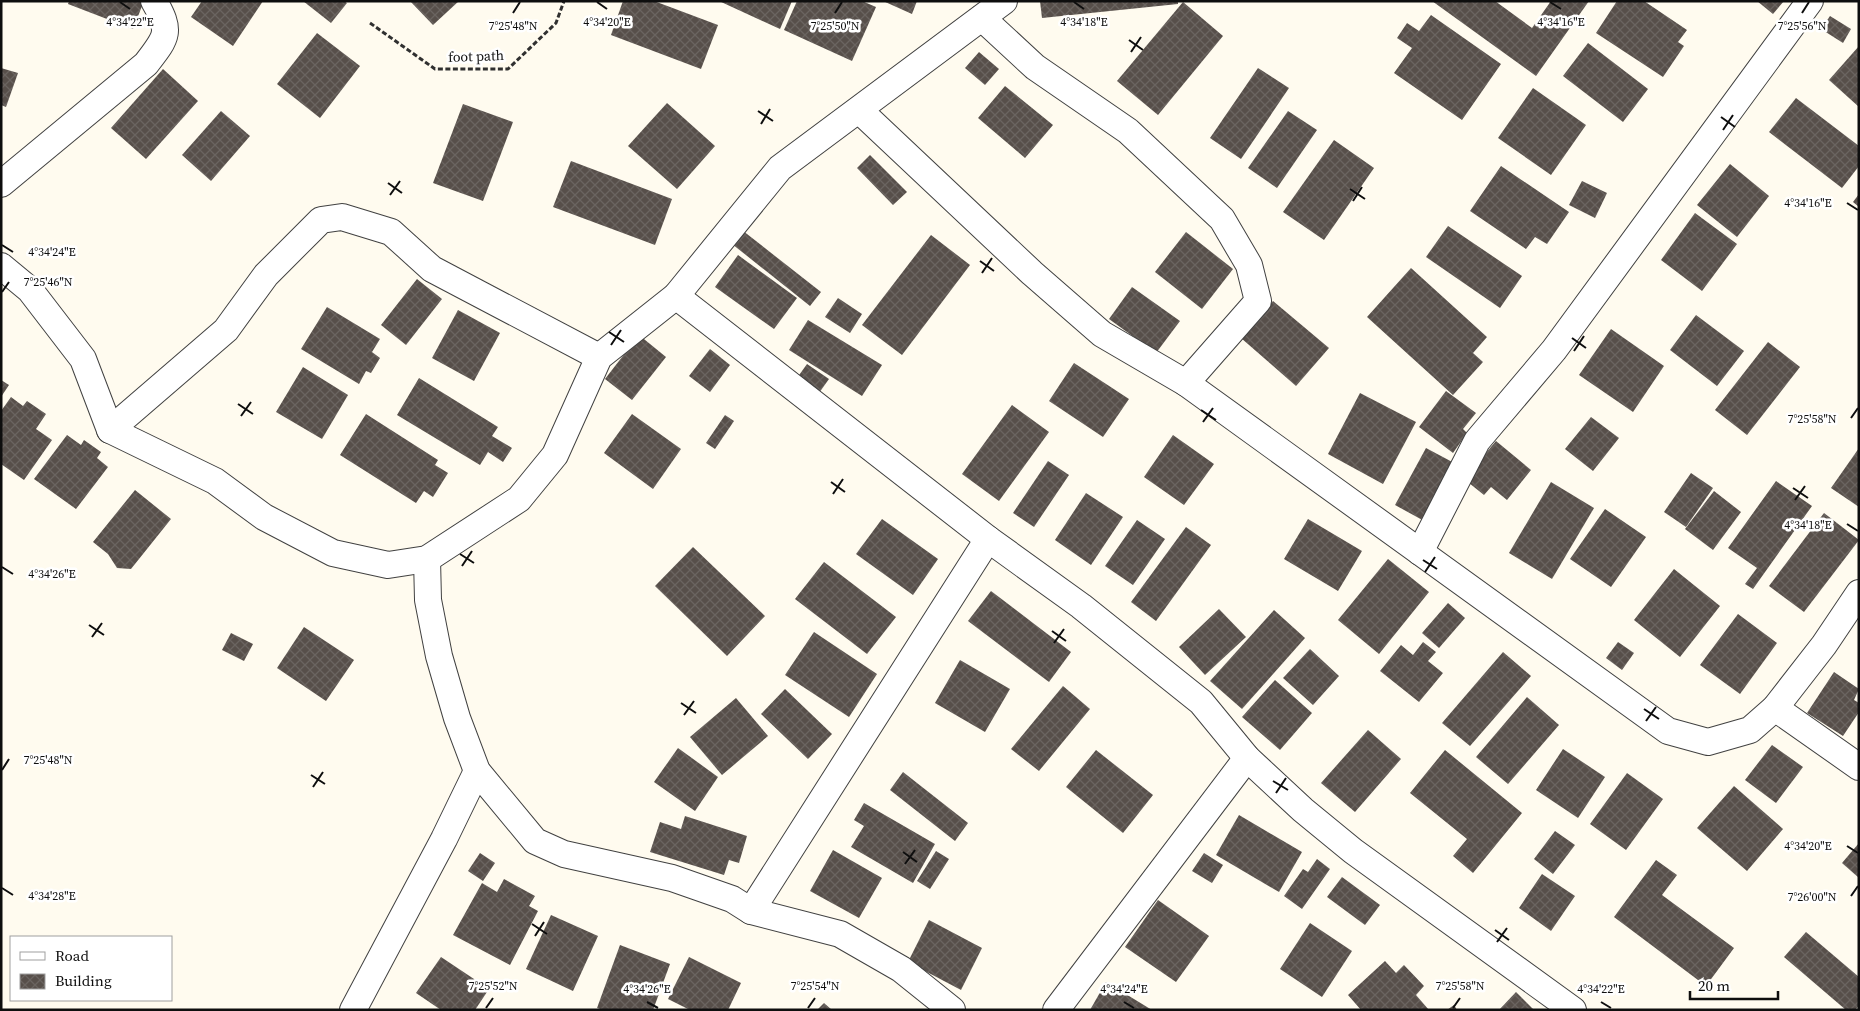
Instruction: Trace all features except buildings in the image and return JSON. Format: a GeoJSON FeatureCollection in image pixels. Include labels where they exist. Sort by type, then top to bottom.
{"type":"FeatureCollection","features":[{"type":"Feature","properties":{"kind":"street"},"geometry":{"type":"LineString","coordinates":[[1,184],[146,64],[165,40],[164,20],[154,1]]}},
{"type":"Feature","properties":{"kind":"street"},"geometry":{"type":"LineString","coordinates":[[1,266],[30,290],[83,359],[110,430],[216,480],[264,517],[333,552],[388,565],[427,559],[519,499],[555,455],[599,357],[676,296],[780,168],[1004,1]]}},
{"type":"Feature","properties":{"kind":"street"},"geometry":{"type":"LineString","coordinates":[[1420,552],[1477,441],[1554,350],[1810,1]]}},
{"type":"Feature","properties":{"kind":"street"},"geometry":{"type":"LineString","coordinates":[[982,18],[1035,67],[1128,131],[1222,219],[1249,265],[1258,301],[1186,383]]}},
{"type":"Feature","properties":{"kind":"street"},"geometry":{"type":"LineString","coordinates":[[859,110],[1032,273],[1102,334],[1186,383],[1668,731],[1708,742],[1750,730],[1775,708],[1824,646],[1859,594]]}},
{"type":"Feature","properties":{"kind":"street"},"geometry":{"type":"LineString","coordinates":[[110,430],[226,330],[266,275],[321,220],[342,217],[391,232],[432,269],[599,357]]}},
{"type":"Feature","properties":{"kind":"street"},"geometry":{"type":"LineString","coordinates":[[676,296],[988,539],[1081,606],[1201,702],[1248,758],[1303,810],[1353,851],[1573,1010]]}},
{"type":"Feature","properties":{"kind":"street"},"geometry":{"type":"LineString","coordinates":[[750,911],[988,539]]}},
{"type":"Feature","properties":{"kind":"street"},"geometry":{"type":"LineString","coordinates":[[427,559],[428,600],[439,656],[457,718],[477,771],[536,841],[564,854],[672,878],[732,898],[750,911],[840,934],[901,969],[952,1010]]}},
{"type":"Feature","properties":{"kind":"street"},"geometry":{"type":"LineString","coordinates":[[1775,708],[1859,767]]}},
{"type":"Feature","properties":{"kind":"street"},"geometry":{"type":"LineString","coordinates":[[1056,1010],[1248,758]]}},
{"type":"Feature","properties":{"kind":"street"},"geometry":{"type":"LineString","coordinates":[[353,1010],[444,839],[477,771]]}},
{"type":"Feature","properties":{"kind":"path","name":"foot path"},"geometry":{"type":"LineString","coordinates":[[370,23],[435,69],[508,69],[556,23],[564,1]]}}]}
